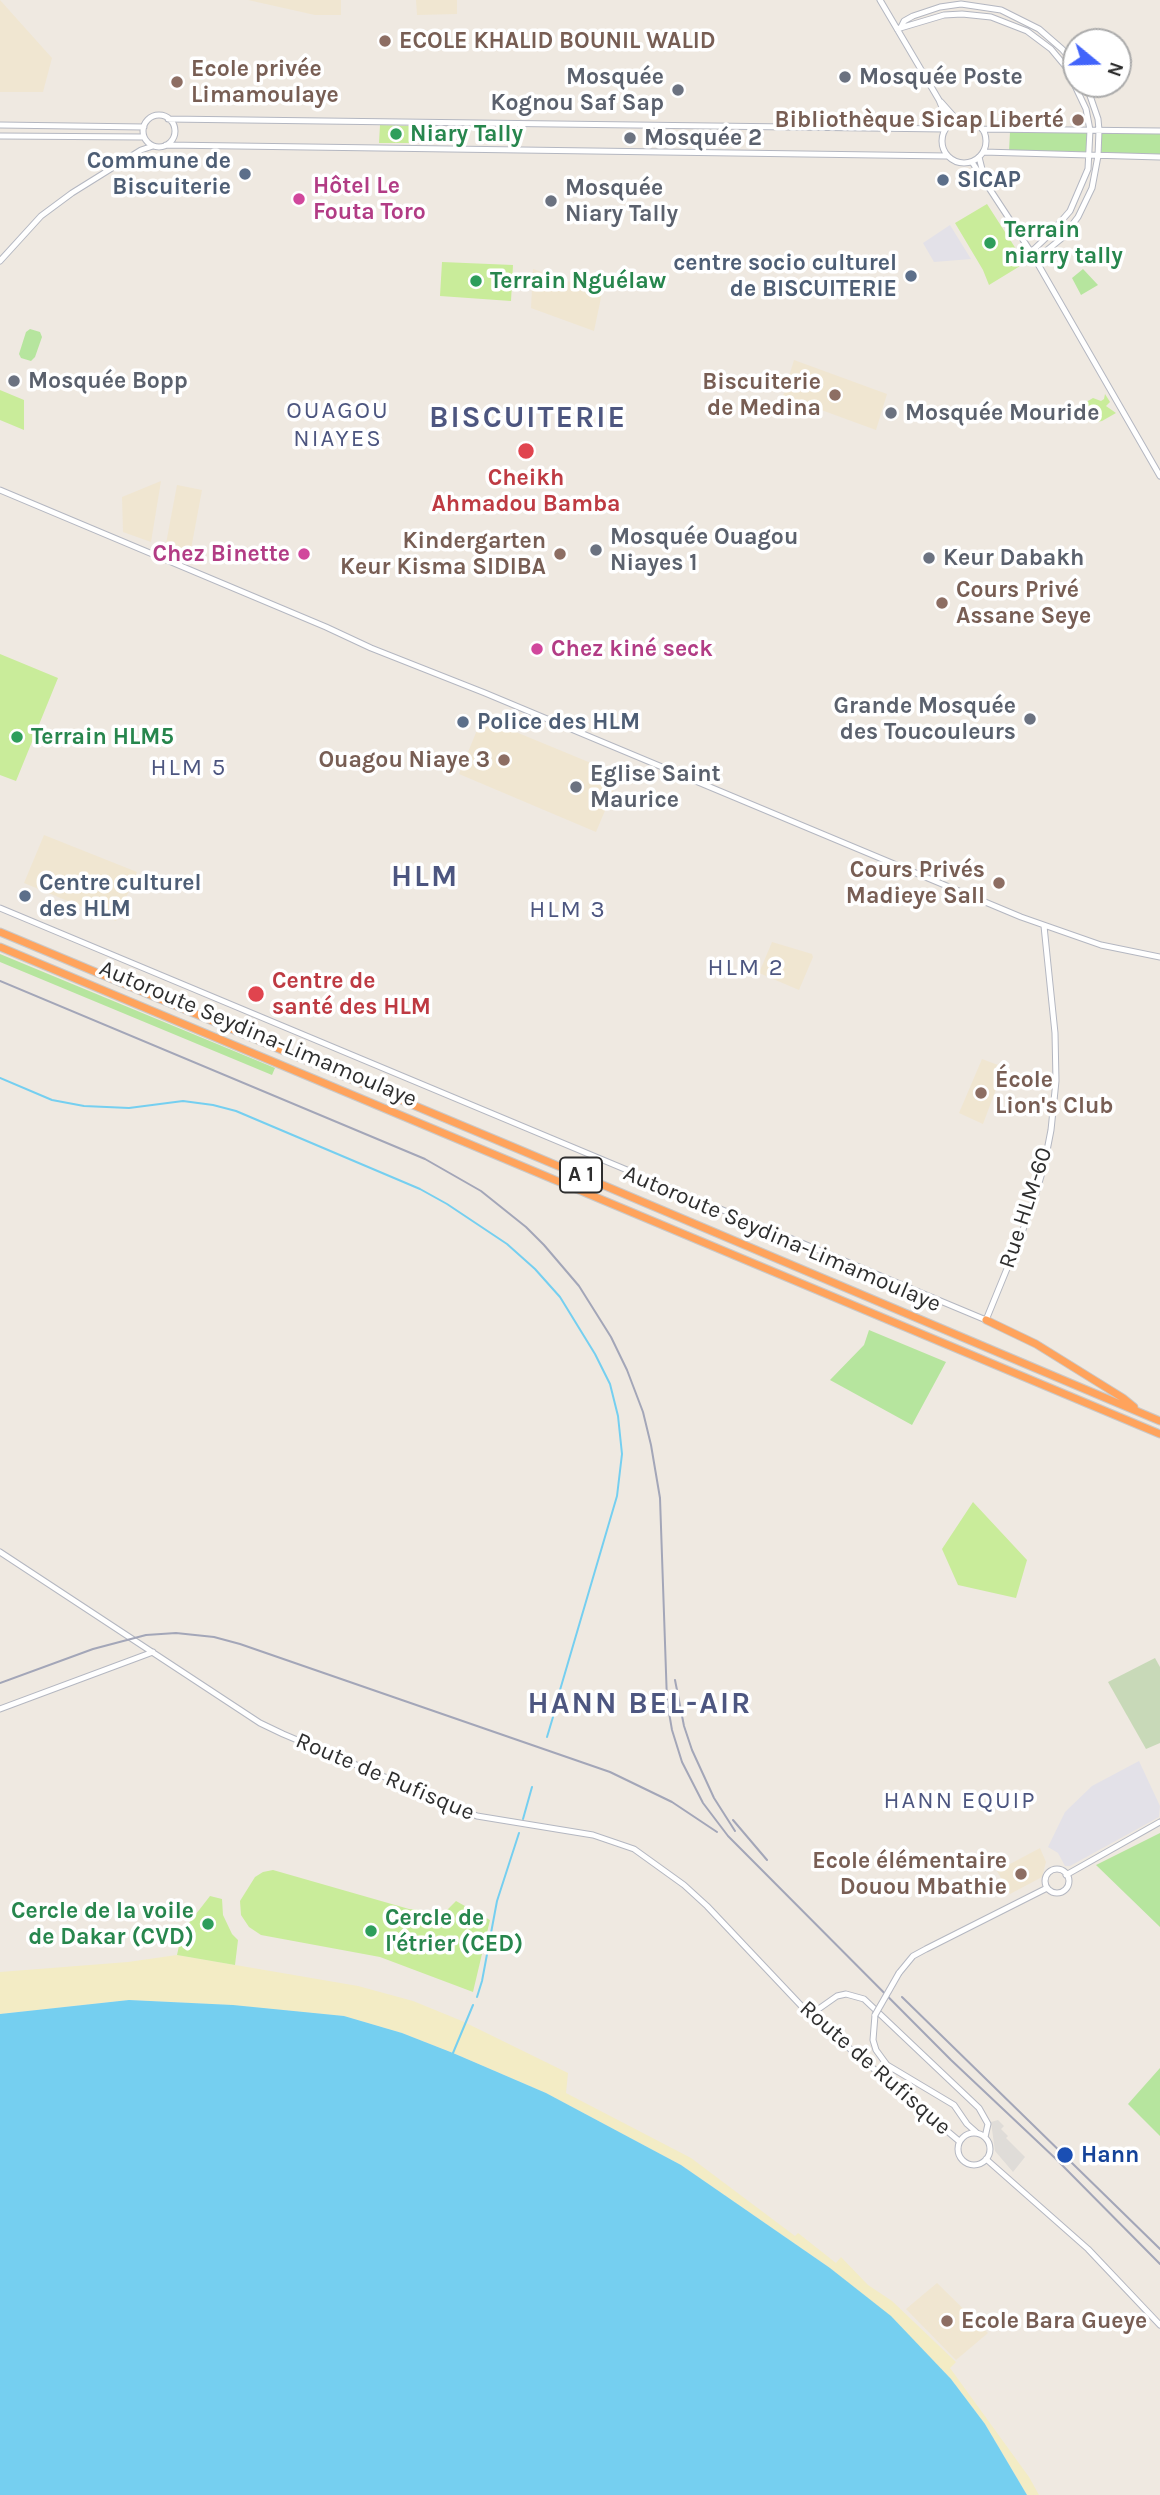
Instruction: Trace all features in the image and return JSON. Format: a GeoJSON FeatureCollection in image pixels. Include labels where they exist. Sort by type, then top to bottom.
{"type":"FeatureCollection","features":[{"type":"Feature","properties":{"kind":"highway","name":"Autoroute Seydina-Limamoulaye"},"geometry":{"type":"LineString","coordinates":[[0,932],[1160,1421]]}},
{"type":"Feature","properties":{"kind":"highway","name":"Autoroute Seydina-Limamoulaye"},"geometry":{"type":"LineString","coordinates":[[0,947],[1160,1434]]}},
{"type":"Feature","properties":{"kind":"highway"},"geometry":{"type":"LineString","coordinates":[[986,1320],[1051,1354],[1123,1398],[1139,1413]]}},
{"type":"Feature","properties":{"kind":"main road"},"geometry":{"type":"LineString","coordinates":[[880,0],[899,28],[939,100],[947,127],[942,146],[947,156],[956,162],[972,162],[981,155],[1160,157]]}},
{"type":"Feature","properties":{"kind":"main road"},"geometry":{"type":"LineString","coordinates":[[899,28],[913,16],[940,7],[961,4],[1000,10],[1040,29],[1062,49]]}},
{"type":"Feature","properties":{"kind":"main road"},"geometry":{"type":"LineString","coordinates":[[899,28],[927,19],[961,13],[991,17],[1027,31],[1051,49],[1066,66],[1080,92],[1090,130],[1090,156],[1084,180],[1070,211],[1031,252]]}},
{"type":"Feature","properties":{"kind":"main road"},"geometry":{"type":"LineString","coordinates":[[1035,260],[1062,238],[1078,217],[1092,188],[1098,156],[1099,130],[1091,98]]}},
{"type":"Feature","properties":{"kind":"main road"},"geometry":{"type":"LineString","coordinates":[[939,100],[957,120]]}},
{"type":"Feature","properties":{"kind":"main road"},"geometry":{"type":"LineString","coordinates":[[135,153],[142,146],[144,127],[153,117],[161,116],[168,119],[947,127],[957,120],[971,120],[982,129],[986,140],[981,155],[984,180]]}},
{"type":"Feature","properties":{"kind":"main road"},"geometry":{"type":"LineString","coordinates":[[166,145],[172,140],[174,132],[168,119]]}},
{"type":"Feature","properties":{"kind":"main road"},"geometry":{"type":"LineString","coordinates":[[0,125],[144,127]]}},
{"type":"Feature","properties":{"kind":"main road"},"geometry":{"type":"LineString","coordinates":[[982,129],[1160,131]]}},
{"type":"Feature","properties":{"kind":"main road"},"geometry":{"type":"LineString","coordinates":[[0,136],[144,138],[153,146]]}},
{"type":"Feature","properties":{"kind":"main road"},"geometry":{"type":"LineString","coordinates":[[0,261],[41,216],[89,181],[135,153],[153,146],[947,156]]}},
{"type":"Feature","properties":{"kind":"main road"},"geometry":{"type":"LineString","coordinates":[[972,162],[1031,252],[1160,476]]}},
{"type":"Feature","properties":{"kind":"main road"},"geometry":{"type":"LineString","coordinates":[[0,490],[327,626],[371,648],[485,692],[1044,926],[1101,945],[1160,957]]}},
{"type":"Feature","properties":{"kind":"main road"},"geometry":{"type":"LineString","coordinates":[[0,908],[986,1320]]}},
{"type":"Feature","properties":{"kind":"main road","name":"Rue HLM-60"},"geometry":{"type":"LineString","coordinates":[[986,1320],[1031,1210],[1051,1129],[1056,1081],[1055,1033],[1044,926]]}},
{"type":"Feature","properties":{"kind":"main road","name":"Route de Rufisque"},"geometry":{"type":"LineString","coordinates":[[0,1552],[260,1723],[282,1734],[466,1813],[517,1824],[593,1835],[634,1849],[684,1885],[810,2015],[960,2141]]}},
{"type":"Feature","properties":{"kind":"main road"},"geometry":{"type":"LineString","coordinates":[[0,1709],[153,1652]]}},
{"type":"Feature","properties":{"kind":"main road"},"geometry":{"type":"LineString","coordinates":[[1066,1875],[1160,1822]]}},
{"type":"Feature","properties":{"kind":"main road"},"geometry":{"type":"LineString","coordinates":[[1057,1870],[1066,1875],[1068,1884],[1063,1891],[1054,1893],[1047,1888],[1045,1881],[1050,1871],[1057,1870]]}},
{"type":"Feature","properties":{"kind":"main road"},"geometry":{"type":"LineString","coordinates":[[976,2133],[954,2105],[887,2065],[876,2050],[873,2040],[875,2015],[899,1973],[913,1956],[1047,1888]]}},
{"type":"Feature","properties":{"kind":"main road"},"geometry":{"type":"LineString","coordinates":[[810,2015],[837,1996],[846,1994],[864,1998],[979,2108],[988,2124],[985,2137]]}},
{"type":"Feature","properties":{"kind":"main road"},"geometry":{"type":"LineString","coordinates":[[965,2135],[967,2124]]}},
{"type":"Feature","properties":{"kind":"main road","name":"Route de Rufisque"},"geometry":{"type":"LineString","coordinates":[[976,2133],[985,2137],[990,2146],[986,2159],[977,2165],[967,2164],[958,2152],[960,2141],[965,2135],[976,2133]]}},
{"type":"Feature","properties":{"kind":"main road","name":"Route de Rufisque"},"geometry":{"type":"LineString","coordinates":[[986,2159],[1088,2249],[1160,2325]]}},
{"type":"Feature","properties":{"kind":"shaded area"},"geometry":{"type":"Polygon","coordinates":[[[0,0],[52,58],[43,92],[0,92],[0,0]]]}},
{"type":"Feature","properties":{"kind":"shaded area"},"geometry":{"type":"Polygon","coordinates":[[[248,0],[341,0],[341,15],[315,15],[248,0]]]}},
{"type":"Feature","properties":{"kind":"shaded area"},"geometry":{"type":"Polygon","coordinates":[[[416,0],[457,0],[457,14],[417,15],[416,0]]]}},
{"type":"Feature","properties":{"kind":"shaded area"},"geometry":{"type":"Polygon","coordinates":[[[950,225],[971,259],[934,262],[923,243],[950,225]]]}},
{"type":"Feature","properties":{"kind":"shaded area"},"geometry":{"type":"Polygon","coordinates":[[[533,269],[602,293],[594,331],[531,308],[533,269]]]}},
{"type":"Feature","properties":{"kind":"shaded area","name":"Biscuiterie de Medina"},"geometry":{"type":"Polygon","coordinates":[[[794,360],[887,394],[876,430],[783,396],[794,360]]]}},
{"type":"Feature","properties":{"kind":"shaded area"},"geometry":{"type":"Polygon","coordinates":[[[161,481],[151,542],[123,532],[122,497],[161,481]]]}},
{"type":"Feature","properties":{"kind":"shaded area"},"geometry":{"type":"Polygon","coordinates":[[[177,485],[202,490],[191,549],[204,554],[201,566],[168,553],[165,549],[177,485]]]}},
{"type":"Feature","properties":{"kind":"shaded area"},"geometry":{"type":"Polygon","coordinates":[[[482,718],[620,775],[596,832],[459,774],[482,718]]]}},
{"type":"Feature","properties":{"kind":"shaded area"},"geometry":{"type":"Polygon","coordinates":[[[44,835],[137,872],[116,921],[24,883],[44,835]]]}},
{"type":"Feature","properties":{"kind":"shaded area"},"geometry":{"type":"Polygon","coordinates":[[[772,942],[812,954],[799,990],[759,973],[772,942]]]}},
{"type":"Feature","properties":{"kind":"shaded area","name":"École Lion's Club"},"geometry":{"type":"Polygon","coordinates":[[[982,1059],[998,1065],[1002,1073],[983,1124],[959,1113],[982,1059]]]}},
{"type":"Feature","properties":{"kind":"shaded area"},"geometry":{"type":"Polygon","coordinates":[[[1139,1761],[1160,1806],[1159,1817],[1070,1866],[1065,1866],[1058,1853],[1048,1847],[1065,1812],[1092,1786],[1139,1761]]]}},
{"type":"Feature","properties":{"kind":"shaded area","name":"Ecole élémentaire Douou Mbathie"},"geometry":{"type":"Polygon","coordinates":[[[1040,1848],[1046,1862],[1042,1877],[1010,1894],[997,1871],[1040,1848]]]}},
{"type":"Feature","properties":{"kind":"shaded area"},"geometry":{"type":"Polygon","coordinates":[[[998,2120],[1004,2126],[1001,2129],[1008,2136],[1006,2138],[1025,2157],[1013,2172],[995,2151],[991,2122],[998,2120]]]}},
{"type":"Feature","properties":{"kind":"shaded area","name":"Ecole Bara Gueye"},"geometry":{"type":"Polygon","coordinates":[[[937,2283],[988,2333],[956,2360],[906,2309],[937,2283]]]}},
{"type":"Feature","properties":{"kind":"green space","name":"Niary Tally"},"geometry":{"type":"Polygon","coordinates":[[[380,125],[412,126],[413,143],[379,143],[380,125]]]}},
{"type":"Feature","properties":{"kind":"green space"},"geometry":{"type":"Polygon","coordinates":[[[1010,132],[1087,132],[1087,152],[1009,152],[1010,132]]]}},
{"type":"Feature","properties":{"kind":"green space"},"geometry":{"type":"Polygon","coordinates":[[[1102,134],[1160,134],[1160,154],[1101,153],[1102,134]]]}},
{"type":"Feature","properties":{"kind":"green space","name":"Terrain niarry tally"},"geometry":{"type":"Polygon","coordinates":[[[987,204],[1025,263],[989,285],[955,223],[987,204]]]}},
{"type":"Feature","properties":{"kind":"green space","name":"Terrain Nguélaw"},"geometry":{"type":"Polygon","coordinates":[[[442,262],[513,265],[511,301],[440,296],[442,262]]]}},
{"type":"Feature","properties":{"kind":"green space"},"geometry":{"type":"Polygon","coordinates":[[[1083,269],[1098,285],[1081,295],[1072,278],[1083,269]]]}},
{"type":"Feature","properties":{"kind":"green space"},"geometry":{"type":"Polygon","coordinates":[[[30,329],[40,332],[42,337],[31,361],[21,358],[19,354],[26,332],[30,329]]]}},
{"type":"Feature","properties":{"kind":"green space"},"geometry":{"type":"Polygon","coordinates":[[[0,390],[24,400],[24,430],[0,420],[0,390]]]}},
{"type":"Feature","properties":{"kind":"green space"},"geometry":{"type":"Polygon","coordinates":[[[1105,394],[1110,402],[1106,406],[1116,413],[1092,423],[1075,416],[1076,408],[1093,398],[1101,401],[1105,394]]]}},
{"type":"Feature","properties":{"kind":"green space","name":"Terrain HLM5"},"geometry":{"type":"Polygon","coordinates":[[[0,654],[58,678],[16,781],[0,775],[0,654]]]}},
{"type":"Feature","properties":{"kind":"green space"},"geometry":{"type":"Polygon","coordinates":[[[0,954],[275,1068],[272,1075],[0,962],[0,954]]]}},
{"type":"Feature","properties":{"kind":"green space"},"geometry":{"type":"Polygon","coordinates":[[[869,1330],[946,1362],[912,1425],[830,1380],[864,1345],[869,1330]]]}},
{"type":"Feature","properties":{"kind":"green space"},"geometry":{"type":"Polygon","coordinates":[[[973,1502],[1027,1560],[1016,1598],[958,1585],[942,1549],[973,1502]]]}},
{"type":"Feature","properties":{"kind":"green space"},"geometry":{"type":"Polygon","coordinates":[[[1155,1658],[1160,1667],[1160,1743],[1146,1749],[1108,1682],[1155,1658]]]}},
{"type":"Feature","properties":{"kind":"green space"},"geometry":{"type":"Polygon","coordinates":[[[1160,1833],[1160,1927],[1096,1865],[1160,1833]]]}},
{"type":"Feature","properties":{"kind":"green space","name":"Cercle de l'étrier (CED)"},"geometry":{"type":"Polygon","coordinates":[[[273,1870],[409,1909],[445,1912],[456,1901],[490,1920],[473,1992],[380,1957],[261,1935],[249,1927],[241,1915],[240,1901],[255,1877],[273,1870]]]}},
{"type":"Feature","properties":{"kind":"green space","name":"Cercle de la voile de Dakar (CVD)"},"geometry":{"type":"Polygon","coordinates":[[[210,1896],[222,1899],[223,1915],[238,1940],[235,1965],[177,1955],[182,1932],[210,1896]]]}},
{"type":"Feature","properties":{"kind":"green space"},"geometry":{"type":"Polygon","coordinates":[[[1160,2068],[1160,2136],[1128,2104],[1160,2068]]]}},
{"type":"Feature","properties":{"kind":"sand"},"geometry":{"type":"Polygon","coordinates":[[[177,1955],[358,1986],[413,2001],[462,2021],[568,2073],[566,2093],[691,2158],[795,2236],[798,2233],[836,2263],[841,2257],[868,2285],[892,2301],[956,2362],[950,2368],[1029,2477],[1039,2495],[1027,2495],[985,2424],[951,2379],[890,2316],[830,2268],[681,2165],[546,2093],[402,2033],[344,2016],[231,2005],[129,2000],[0,2014],[0,1972],[128,1962],[177,1955]]]}},
{"type":"Feature","properties":{"kind":"water"},"geometry":{"type":"Polygon","coordinates":[[[129,2000],[233,2005],[344,2016],[402,2033],[546,2093],[681,2165],[830,2268],[891,2316],[951,2379],[985,2424],[1027,2495],[0,2495],[0,2014],[129,2000]]]}},
{"type":"Feature","properties":{"kind":"waterway"},"geometry":{"type":"LineString","coordinates":[[0,1078],[52,1100],[84,1106],[129,1108],[183,1101],[236,1111],[420,1189],[447,1204],[507,1244],[535,1269],[560,1297],[610,1384],[618,1416],[622,1454],[617,1496],[555,1707]]}},
{"type":"Feature","properties":{"kind":"waterway"},"geometry":{"type":"LineString","coordinates":[[547,1737],[553,1717]]}},
{"type":"Feature","properties":{"kind":"waterway"},"geometry":{"type":"LineString","coordinates":[[523,1819],[532,1787]]}},
{"type":"Feature","properties":{"kind":"waterway"},"geometry":{"type":"LineString","coordinates":[[477,1997],[497,1901],[519,1833]]}},
{"type":"Feature","properties":{"kind":"waterway"},"geometry":{"type":"LineString","coordinates":[[453,2053],[473,2005]]}},
{"type":"Feature","properties":{"kind":"railway"},"geometry":{"type":"LineString","coordinates":[[0,981],[425,1159],[481,1191],[544,1245],[579,1286],[611,1337],[643,1412],[660,1498],[667,1701],[682,1762],[703,1803],[728,1836],[951,2060],[1056,2159],[1160,2264]]}},
{"type":"Feature","properties":{"kind":"railway"},"geometry":{"type":"LineString","coordinates":[[0,1683],[93,1649],[146,1635],[176,1633],[214,1637],[610,1772],[672,1802],[717,1832]]}},
{"type":"Feature","properties":{"kind":"railway"},"geometry":{"type":"LineString","coordinates":[[675,1680],[684,1726],[692,1750],[714,1798],[735,1831]]}},
{"type":"Feature","properties":{"kind":"railway"},"geometry":{"type":"LineString","coordinates":[[733,1820],[767,1860]]}},
{"type":"Feature","properties":{"kind":"railway"},"geometry":{"type":"LineString","coordinates":[[902,1997],[1160,2249]]}},
{"type":"Feature","properties":{"kind":"place","name":"ECOLE KHALID BOUNIL WALID"},"geometry":{"type":"Point","coordinates":[385,41]}},
{"type":"Feature","properties":{"kind":"place","name":"Mosquée Poste"},"geometry":{"type":"Point","coordinates":[845,77]}},
{"type":"Feature","properties":{"kind":"place","name":"Ecole privée Limamoulaye"},"geometry":{"type":"Point","coordinates":[177,82]}},
{"type":"Feature","properties":{"kind":"place","name":"Mosquée Kognou Saf Sap"},"geometry":{"type":"Point","coordinates":[678,90]}},
{"type":"Feature","properties":{"kind":"place","name":"Bibliothèque Sicap Liberté"},"geometry":{"type":"Point","coordinates":[1078,120]}},
{"type":"Feature","properties":{"kind":"place","name":"Niary Tally"},"geometry":{"type":"Point","coordinates":[396,134]}},
{"type":"Feature","properties":{"kind":"place","name":"Mosquée 2"},"geometry":{"type":"Point","coordinates":[630,138]}},
{"type":"Feature","properties":{"kind":"place","name":"Commune de Biscuiterie"},"geometry":{"type":"Point","coordinates":[245,174]}},
{"type":"Feature","properties":{"kind":"place","name":"SICAP"},"geometry":{"type":"Point","coordinates":[943,180]}},
{"type":"Feature","properties":{"kind":"place","name":"Hôtel Le Fouta Toro"},"geometry":{"type":"Point","coordinates":[299,199]}},
{"type":"Feature","properties":{"kind":"place","name":"Mosquée Niary Tally"},"geometry":{"type":"Point","coordinates":[551,201]}},
{"type":"Feature","properties":{"kind":"place","name":"Terrain niarry tally"},"geometry":{"type":"Point","coordinates":[990,243]}},
{"type":"Feature","properties":{"kind":"place","name":"centre socio culturel de BISCUITERIE"},"geometry":{"type":"Point","coordinates":[911,276]}},
{"type":"Feature","properties":{"kind":"place","name":"Terrain Nguélaw"},"geometry":{"type":"Point","coordinates":[476,281]}},
{"type":"Feature","properties":{"kind":"place","name":"Mosquée Bopp"},"geometry":{"type":"Point","coordinates":[14,381]}},
{"type":"Feature","properties":{"kind":"place","name":"Biscuiterie de Medina"},"geometry":{"type":"Point","coordinates":[835,395]}},
{"type":"Feature","properties":{"kind":"place","name":"Mosquée Mouride"},"geometry":{"type":"Point","coordinates":[891,413]}},
{"type":"Feature","properties":{"kind":"place","name":"Cheikh Ahmadou Bamba"},"geometry":{"type":"Point","coordinates":[526,451]}},
{"type":"Feature","properties":{"kind":"place","name":"Mosquée Ouagou Niayes 1"},"geometry":{"type":"Point","coordinates":[596,550]}},
{"type":"Feature","properties":{"kind":"place","name":"Chez Binette"},"geometry":{"type":"Point","coordinates":[304,554]}},
{"type":"Feature","properties":{"kind":"place","name":"Kindergarten Keur Kisma SIDIBA"},"geometry":{"type":"Point","coordinates":[560,554]}},
{"type":"Feature","properties":{"kind":"place","name":"Keur Dabakh"},"geometry":{"type":"Point","coordinates":[929,558]}},
{"type":"Feature","properties":{"kind":"place","name":"Cours Privé Assane Seye"},"geometry":{"type":"Point","coordinates":[942,603]}},
{"type":"Feature","properties":{"kind":"place","name":"Chez kiné seck"},"geometry":{"type":"Point","coordinates":[537,649]}},
{"type":"Feature","properties":{"kind":"place","name":"Grande Mosquée des Toucouleurs"},"geometry":{"type":"Point","coordinates":[1030,719]}},
{"type":"Feature","properties":{"kind":"place","name":"Police des HLM"},"geometry":{"type":"Point","coordinates":[463,722]}},
{"type":"Feature","properties":{"kind":"place","name":"Terrain HLM5"},"geometry":{"type":"Point","coordinates":[17,737]}},
{"type":"Feature","properties":{"kind":"place","name":"Ouagou Niaye 3"},"geometry":{"type":"Point","coordinates":[504,760]}},
{"type":"Feature","properties":{"kind":"place","name":"Eglise Saint Maurice"},"geometry":{"type":"Point","coordinates":[576,787]}},
{"type":"Feature","properties":{"kind":"place","name":"Cours Privés Madieye Sall"},"geometry":{"type":"Point","coordinates":[999,883]}},
{"type":"Feature","properties":{"kind":"place","name":"Centre culturel des HLM"},"geometry":{"type":"Point","coordinates":[25,896]}},
{"type":"Feature","properties":{"kind":"place","name":"Centre de santé des HLM"},"geometry":{"type":"Point","coordinates":[256,994]}},
{"type":"Feature","properties":{"kind":"place","name":"École Lion's Club"},"geometry":{"type":"Point","coordinates":[981,1093]}},
{"type":"Feature","properties":{"kind":"place","name":"Ecole élémentaire Douou Mbathie"},"geometry":{"type":"Point","coordinates":[1021,1874]}},
{"type":"Feature","properties":{"kind":"place","name":"Cercle de la voile de Dakar (CVD)"},"geometry":{"type":"Point","coordinates":[208,1924]}},
{"type":"Feature","properties":{"kind":"place","name":"Cercle de l'étrier (CED)"},"geometry":{"type":"Point","coordinates":[371,1931]}},
{"type":"Feature","properties":{"kind":"place","name":"Hann"},"geometry":{"type":"Point","coordinates":[1065,2155]}},
{"type":"Feature","properties":{"kind":"place","name":"Ecole Bara Gueye"},"geometry":{"type":"Point","coordinates":[947,2321]}},
{"type":"Feature","properties":{"kind":"district","name":"BISCUITERIE"},"geometry":{"type":"Point","coordinates":[528,418]}},
{"type":"Feature","properties":{"kind":"district","name":"OUAGOU NIAYES"},"geometry":{"type":"Point","coordinates":[338,425]}},
{"type":"Feature","properties":{"kind":"district","name":"HLM 5"},"geometry":{"type":"Point","coordinates":[189,768]}},
{"type":"Feature","properties":{"kind":"district","name":"HLM"},"geometry":{"type":"Point","coordinates":[425,877]}},
{"type":"Feature","properties":{"kind":"district","name":"HLM 3"},"geometry":{"type":"Point","coordinates":[568,910]}},
{"type":"Feature","properties":{"kind":"district","name":"HLM 2"},"geometry":{"type":"Point","coordinates":[746,968]}},
{"type":"Feature","properties":{"kind":"district","name":"HANN BEL-AIR"},"geometry":{"type":"Point","coordinates":[640,1704]}},
{"type":"Feature","properties":{"kind":"district","name":"HANN EQUIP"},"geometry":{"type":"Point","coordinates":[960,1801]}}]}
